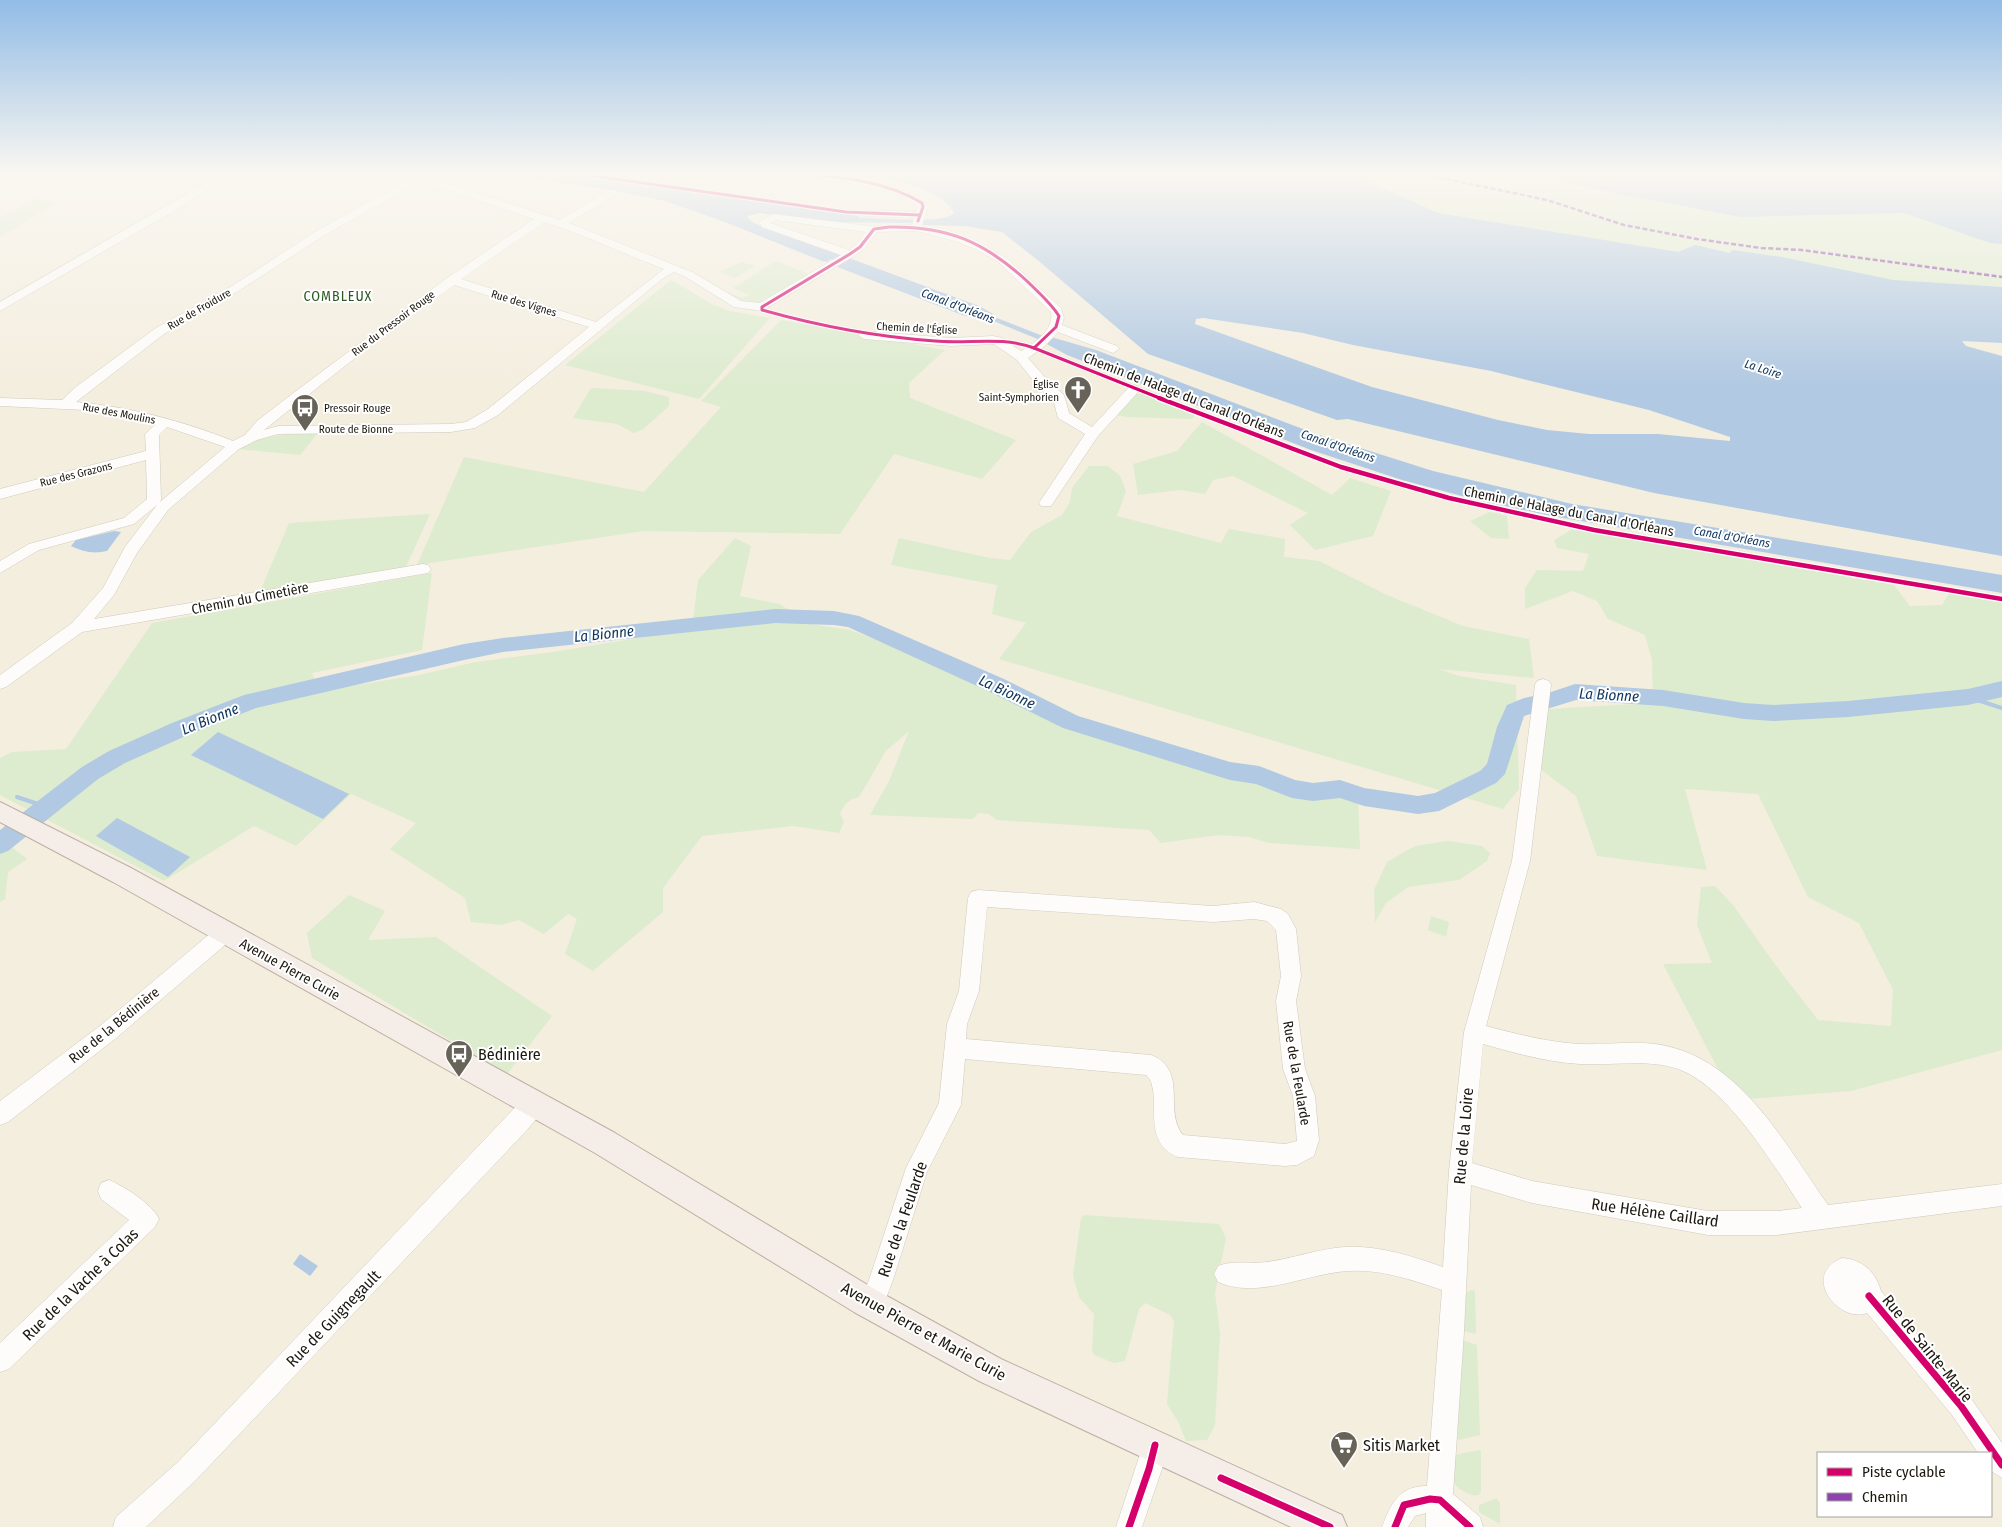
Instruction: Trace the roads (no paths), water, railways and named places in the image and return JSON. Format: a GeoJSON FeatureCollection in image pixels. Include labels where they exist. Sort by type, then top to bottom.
{"type":"FeatureCollection","features":[{"type":"Feature","properties":{"kind":"main road","name":"Avenue Pierre Curie"},"geometry":{"type":"LineString","coordinates":[[7,815],[45,834],[534,1104]]}},
{"type":"Feature","properties":{"kind":"main road","name":"Avenue Pierre et Marie Curie"},"geometry":{"type":"LineString","coordinates":[[534,1104],[633,1160],[871,1305],[990,1370],[1330,1527]]}},
{"type":"Feature","properties":{"kind":"street"},"geometry":{"type":"LineString","coordinates":[[0,307],[109,244]]}},
{"type":"Feature","properties":{"kind":"street","name":"Rue de Froidure"},"geometry":{"type":"LineString","coordinates":[[66,404],[82,389],[160,331],[236,288],[303,244]]}},
{"type":"Feature","properties":{"kind":"street","name":"Rue du Pressoir Rouge"},"geometry":{"type":"LineString","coordinates":[[252,437],[251,435],[269,418],[392,322],[504,244]]}},
{"type":"Feature","properties":{"kind":"street"},"geometry":{"type":"LineString","coordinates":[[610,244],[688,274],[738,304],[762,307],[848,255],[862,244]]}},
{"type":"Feature","properties":{"kind":"street"},"geometry":{"type":"LineString","coordinates":[[819,244],[848,255]]}},
{"type":"Feature","properties":{"kind":"street"},"geometry":{"type":"LineString","coordinates":[[973,244],[993,254],[1053,306],[1058,316],[1045,338],[1021,357]]}},
{"type":"Feature","properties":{"kind":"street","name":"Route de Bionne"},"geometry":{"type":"LineString","coordinates":[[0,683],[78,627],[109,591],[130,551],[152,520],[163,508],[234,446],[252,437],[291,429],[442,428],[470,424],[494,412],[664,272],[673,268]]}},
{"type":"Feature","properties":{"kind":"street","name":"Rue des Vignes"},"geometry":{"type":"LineString","coordinates":[[450,280],[598,326]]}},
{"type":"Feature","properties":{"kind":"street","name":"Chemin de l'Église"},"geometry":{"type":"LineString","coordinates":[[864,335],[951,342],[984,339],[1026,344],[1045,338],[1113,349]]}},
{"type":"Feature","properties":{"kind":"street"},"geometry":{"type":"LineString","coordinates":[[998,341],[1021,357],[1045,386],[1059,398],[1063,415],[1093,433]]}},
{"type":"Feature","properties":{"kind":"street"},"geometry":{"type":"LineString","coordinates":[[1046,503],[1093,433],[1135,389]]}},
{"type":"Feature","properties":{"kind":"street","name":"Rue des Moulins"},"geometry":{"type":"LineString","coordinates":[[0,402],[66,404],[126,412],[212,436],[234,446]]}},
{"type":"Feature","properties":{"kind":"street"},"geometry":{"type":"LineString","coordinates":[[0,568],[34,547],[129,521],[154,500],[152,434],[165,422]]}},
{"type":"Feature","properties":{"kind":"street","name":"Rue des Grazons"},"geometry":{"type":"LineString","coordinates":[[0,494],[152,454]]}},
{"type":"Feature","properties":{"kind":"street","name":"Chemin du Cimetière"},"geometry":{"type":"LineString","coordinates":[[78,627],[160,615],[300,588],[423,569]]}},
{"type":"Feature","properties":{"kind":"street","name":"Rue de la Loire"},"geometry":{"type":"LineString","coordinates":[[1439,1527],[1460,1171],[1474,1032],[1521,861],[1543,685]]}},
{"type":"Feature","properties":{"kind":"street","name":"Rue de la Feularde"},"geometry":{"type":"LineString","coordinates":[[871,1305],[881,1280],[917,1168],[950,1105],[957,1024],[969,991],[978,898],[1213,914],[1237,910],[1268,912],[1278,916],[1284,922],[1286,929],[1290,976],[1286,1001],[1294,1069],[1304,1096],[1308,1140],[1306,1148],[1297,1154],[1285,1155],[1178,1146],[1172,1141],[1165,1129],[1162,1078],[1156,1068],[1151,1065],[955,1048]]}},
{"type":"Feature","properties":{"kind":"street","name":"Rue de la Bédinière"},"geometry":{"type":"LineString","coordinates":[[0,1114],[108,1032],[225,933]]}},
{"type":"Feature","properties":{"kind":"street"},"geometry":{"type":"LineString","coordinates":[[1474,1032],[1535,1049],[1582,1054],[1636,1052],[1666,1056],[1696,1066],[1719,1083],[1749,1114],[1822,1217]]}},
{"type":"Feature","properties":{"kind":"street","name":"Rue de Guignegault"},"geometry":{"type":"LineString","coordinates":[[126,1527],[187,1470],[534,1104]]}},
{"type":"Feature","properties":{"kind":"street","name":"Rue Hélène Caillard"},"geometry":{"type":"LineString","coordinates":[[1460,1171],[1532,1192],[1708,1222],[1777,1223],[2002,1195]]}},
{"type":"Feature","properties":{"kind":"street","name":"Rue de la Vache à Colas"},"geometry":{"type":"LineString","coordinates":[[2,1353],[147,1219],[109,1191]]}},
{"type":"Feature","properties":{"kind":"street"},"geometry":{"type":"LineString","coordinates":[[1226,1274],[1254,1277],[1304,1265],[1354,1258],[1408,1265],[1454,1282]]}},
{"type":"Feature","properties":{"kind":"street","name":"Rue de Sainte-Marie"},"geometry":{"type":"LineString","coordinates":[[1869,1296],[1961,1406],[2002,1465]]}},
{"type":"Feature","properties":{"kind":"street"},"geometry":{"type":"LineString","coordinates":[[1129,1527],[1149,1469],[1155,1445]]}},
{"type":"Feature","properties":{"kind":"street"},"geometry":{"type":"LineString","coordinates":[[1395,1527],[1404,1505],[1430,1499],[1440,1500],[1470,1527]]}},
{"type":"Feature","properties":{"kind":"water","name":"Canal d'Orléans"},"geometry":{"type":"Polygon","coordinates":[[[780,244],[812,244],[979,306],[993,314],[992,316],[1048,338],[1051,337],[1096,350],[1316,434],[1433,471],[1572,504],[2002,575],[2002,593],[1552,516],[1477,500],[1402,480],[1311,450],[1067,355],[1045,342],[988,319],[985,320],[983,317],[965,316],[840,268],[836,265],[839,262],[831,259],[827,262],[780,244]]]}},
{"type":"Feature","properties":{"kind":"water","name":"La Loire"},"geometry":{"type":"Polygon","coordinates":[[[1018,244],[1630,244],[1678,252],[1695,245],[1730,253],[1732,250],[1782,257],[1893,280],[2002,287],[2002,343],[1962,341],[1966,346],[2002,356],[2002,556],[1654,493],[1348,419],[1337,420],[1148,354],[1018,244]],[[1203,318],[1196,319],[1195,324],[1372,387],[1498,420],[1547,430],[1589,434],[1658,434],[1730,441],[1730,437],[1649,410],[1491,371],[1353,345],[1303,333],[1203,318]]]}},
{"type":"Feature","properties":{"kind":"water"},"geometry":{"type":"Polygon","coordinates":[[[114,531],[121,532],[107,551],[89,552],[71,546],[76,540],[114,531]]]}},
{"type":"Feature","properties":{"kind":"water"},"geometry":{"type":"Polygon","coordinates":[[[218,732],[349,794],[323,819],[191,755],[218,732]]]}},
{"type":"Feature","properties":{"kind":"water"},"geometry":{"type":"Polygon","coordinates":[[[117,818],[190,857],[168,877],[96,836],[117,818]]]}},
{"type":"Feature","properties":{"kind":"water"},"geometry":{"type":"Polygon","coordinates":[[[300,1254],[318,1266],[310,1276],[293,1264],[300,1254]]]}},
{"type":"Feature","properties":{"kind":"waterway","name":"La Bionne"},"geometry":{"type":"LineString","coordinates":[[0,844],[90,773],[117,757],[180,729],[252,701],[464,652],[503,645],[775,616],[834,618],[852,621],[996,685],[1071,722],[1230,771],[1259,775],[1292,789],[1313,792],[1340,789],[1364,797],[1418,805],[1439,802],[1488,777],[1497,768],[1508,727],[1515,711],[1524,706],[1550,701],[1575,692],[1663,698],[1744,711],[1773,713],[1848,709],[1968,697],[2002,689]]}},
{"type":"Feature","properties":{"kind":"waterway"},"geometry":{"type":"LineString","coordinates":[[1968,697],[2002,708]]}},
{"type":"Feature","properties":{"kind":"waterway"},"geometry":{"type":"LineString","coordinates":[[17,797],[47,807]]}},
{"type":"Feature","properties":{"kind":"place","name":"Église Saint-Symphorien"},"geometry":{"type":"Point","coordinates":[1078,414]}},
{"type":"Feature","properties":{"kind":"place","name":"Pressoir Rouge"},"geometry":{"type":"Point","coordinates":[305,432]}},
{"type":"Feature","properties":{"kind":"place","name":"Bédinière"},"geometry":{"type":"Point","coordinates":[459,1078]}},
{"type":"Feature","properties":{"kind":"place","name":"Sitis Market"},"geometry":{"type":"Point","coordinates":[1344,1469]}},
{"type":"Feature","properties":{"kind":"district","name":"COMBLEUX"},"geometry":{"type":"Point","coordinates":[338,296]}}]}
